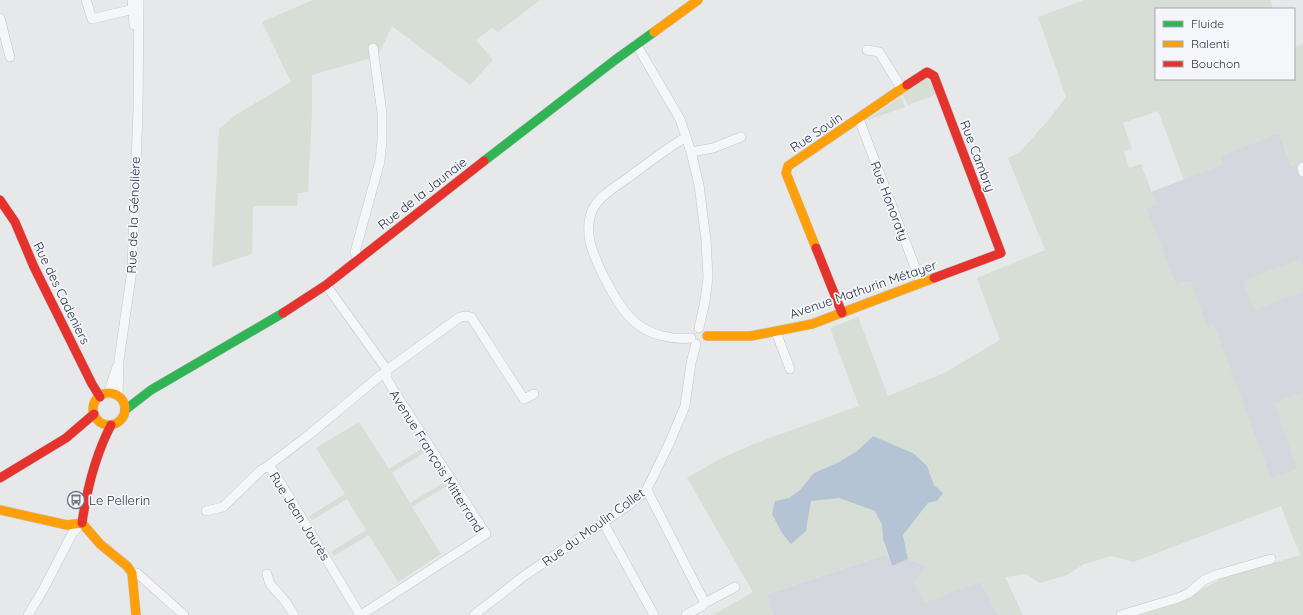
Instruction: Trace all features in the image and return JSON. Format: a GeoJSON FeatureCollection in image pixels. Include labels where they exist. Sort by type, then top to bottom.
{"type":"FeatureCollection","features":[{"type":"Feature","properties":{"kind":"street"},"geometry":{"type":"LineString","coordinates":[[86,0],[92,19],[137,6]]}},
{"type":"Feature","properties":{"kind":"street","name":"Rue de la Génolière"},"geometry":{"type":"LineString","coordinates":[[120,398],[119,360],[132,270],[138,70],[137,6],[132,0]]}},
{"type":"Feature","properties":{"kind":"street","name":"Rue de la Jaunaie"},"geometry":{"type":"LineString","coordinates":[[125,410],[151,390],[296,305],[326,285],[514,137],[636,44],[698,0]]}},
{"type":"Feature","properties":{"kind":"street"},"geometry":{"type":"LineString","coordinates":[[0,18],[10,57]]}},
{"type":"Feature","properties":{"kind":"street"},"geometry":{"type":"LineString","coordinates":[[636,44],[680,119],[691,152],[699,185],[706,240],[708,277],[699,328]]}},
{"type":"Feature","properties":{"kind":"street"},"geometry":{"type":"LineString","coordinates":[[358,260],[355,252],[380,161],[382,140],[382,113],[373,48]]}},
{"type":"Feature","properties":{"kind":"street"},"geometry":{"type":"LineString","coordinates":[[867,50],[879,52],[902,89]]}},
{"type":"Feature","properties":{"kind":"street","name":"Rue Souin"},"geometry":{"type":"LineString","coordinates":[[842,313],[786,173],[788,166],[927,72]]}},
{"type":"Feature","properties":{"kind":"street","name":"Rue Cambry"},"geometry":{"type":"LineString","coordinates":[[927,72],[934,76],[1001,253]]}},
{"type":"Feature","properties":{"kind":"street","name":"Rue Honoraty"},"geometry":{"type":"LineString","coordinates":[[859,119],[921,283]]}},
{"type":"Feature","properties":{"kind":"street"},"geometry":{"type":"LineString","coordinates":[[686,137],[668,148],[606,194],[593,209],[589,224],[590,241],[597,259],[622,308],[636,323],[652,332],[703,343],[707,336],[705,332],[699,328]]}},
{"type":"Feature","properties":{"kind":"street"},"geometry":{"type":"LineString","coordinates":[[691,152],[714,148],[741,137]]}},
{"type":"Feature","properties":{"kind":"street"},"geometry":{"type":"LineString","coordinates":[[1303,167],[1303,172]]}},
{"type":"Feature","properties":{"kind":"street","name":"Rue des Cadeniers"},"geometry":{"type":"LineString","coordinates":[[0,200],[14,222],[34,267],[92,384],[104,395]]}},
{"type":"Feature","properties":{"kind":"street","name":"Avenue Mathurin Métayer"},"geometry":{"type":"LineString","coordinates":[[707,336],[751,336],[812,324],[1001,253]]}},
{"type":"Feature","properties":{"kind":"street","name":"Avenue François Mitterrand"},"geometry":{"type":"LineString","coordinates":[[326,285],[387,370],[387,379],[394,391],[486,534],[360,615]]}},
{"type":"Feature","properties":{"kind":"street","name":"Rue Jean Jaurès"},"geometry":{"type":"LineString","coordinates":[[360,615],[269,465],[310,434],[387,370],[460,317],[471,317],[524,399],[534,394]]}},
{"type":"Feature","properties":{"kind":"street"},"geometry":{"type":"LineString","coordinates":[[693,341],[692,331],[699,328]]}},
{"type":"Feature","properties":{"kind":"street"},"geometry":{"type":"LineString","coordinates":[[776,332],[790,369]]}},
{"type":"Feature","properties":{"kind":"street","name":"Rue du Moulin Collet"},"geometry":{"type":"LineString","coordinates":[[474,615],[524,576],[646,491],[670,444],[685,406],[693,341]]}},
{"type":"Feature","properties":{"kind":"street","name":"Rue de la Génolière"},"geometry":{"type":"LineString","coordinates":[[104,395],[119,360]]}},
{"type":"Feature","properties":{"kind":"street","name":"Rue de la Jaunaie"},"geometry":{"type":"LineString","coordinates":[[120,398],[151,390]]}},
{"type":"Feature","properties":{"kind":"street"},"geometry":{"type":"LineString","coordinates":[[28,615],[43,590],[72,534],[82,523],[85,497],[94,461],[102,440],[112,425],[116,424],[122,418],[125,410],[124,402],[120,398],[104,395],[94,404],[94,414],[100,422],[112,425]]}},
{"type":"Feature","properties":{"kind":"street"},"geometry":{"type":"LineString","coordinates":[[66,438],[94,414]]}},
{"type":"Feature","properties":{"kind":"street"},"geometry":{"type":"LineString","coordinates":[[0,478],[66,438],[100,422]]}},
{"type":"Feature","properties":{"kind":"street"},"geometry":{"type":"LineString","coordinates":[[94,461],[100,422]]}},
{"type":"Feature","properties":{"kind":"street"},"geometry":{"type":"LineString","coordinates":[[206,511],[223,507],[269,465]]}},
{"type":"Feature","properties":{"kind":"street"},"geometry":{"type":"LineString","coordinates":[[646,491],[649,494],[705,603]]}},
{"type":"Feature","properties":{"kind":"street"},"geometry":{"type":"LineString","coordinates":[[0,510],[67,525],[82,523]]}},
{"type":"Feature","properties":{"kind":"street"},"geometry":{"type":"LineString","coordinates":[[603,522],[654,615]]}},
{"type":"Feature","properties":{"kind":"street"},"geometry":{"type":"LineString","coordinates":[[82,523],[100,544],[127,566],[132,573],[136,615]]}},
{"type":"Feature","properties":{"kind":"street"},"geometry":{"type":"LineString","coordinates":[[1121,615],[1178,598],[1189,593],[1204,580],[1271,558]]}},
{"type":"Feature","properties":{"kind":"street"},"geometry":{"type":"LineString","coordinates":[[132,573],[137,573],[184,615]]}},
{"type":"Feature","properties":{"kind":"street"},"geometry":{"type":"LineString","coordinates":[[266,574],[270,584],[285,601],[294,615]]}},
{"type":"Feature","properties":{"kind":"street"},"geometry":{"type":"LineString","coordinates":[[686,615],[734,587]]}},
{"type":"Feature","properties":{"kind":"shaded area"},"geometry":{"type":"Polygon","coordinates":[[[313,0],[540,0],[498,32],[492,28],[476,40],[493,60],[470,85],[392,26],[378,56],[312,75],[312,113],[308,192],[298,193],[297,206],[253,206],[252,254],[212,267],[219,129],[237,114],[291,82],[262,22],[313,0]]]}},
{"type":"Feature","properties":{"kind":"shaded area"},"geometry":{"type":"Polygon","coordinates":[[[1084,0],[1270,0],[1273,8],[1155,8],[1155,80],[1295,80],[1295,48],[1303,44],[1303,161],[1291,166],[1279,133],[1221,156],[1223,164],[1184,180],[1158,111],[1123,123],[1132,149],[1124,151],[1129,168],[1141,164],[1156,204],[1147,209],[1176,285],[1190,281],[1207,326],[1214,324],[1271,478],[1297,469],[1274,403],[1303,392],[1303,615],[1141,615],[1175,604],[1225,577],[1301,555],[1281,506],[1133,562],[1111,556],[1084,564],[1067,575],[1040,583],[1026,574],[1005,577],[1023,615],[998,615],[981,582],[924,603],[914,583],[926,566],[908,559],[903,535],[928,503],[937,501],[943,493],[934,485],[927,466],[913,453],[873,436],[857,451],[839,462],[814,473],[800,490],[789,498],[775,501],[806,531],[811,501],[839,497],[875,511],[882,525],[883,539],[887,554],[767,594],[773,615],[713,615],[753,592],[687,478],[718,460],[756,443],[859,406],[830,328],[858,317],[888,396],[944,373],[1000,340],[977,278],[1045,250],[1008,158],[1020,152],[1066,97],[1038,17],[1084,0]]]}},
{"type":"Feature","properties":{"kind":"shaded area"},"geometry":{"type":"Polygon","coordinates":[[[927,77],[937,94],[908,105],[902,94],[927,77]]]}},
{"type":"Feature","properties":{"kind":"shaded area"},"geometry":{"type":"Polygon","coordinates":[[[901,97],[905,107],[865,121],[901,97]]]}},
{"type":"Feature","properties":{"kind":"shaded area"},"geometry":{"type":"Polygon","coordinates":[[[1279,133],[1291,166],[1303,161],[1303,532],[1281,506],[1213,324],[1207,327],[1190,281],[1176,285],[1146,208],[1156,204],[1151,192],[1223,164],[1220,156],[1279,133]]]}},
{"type":"Feature","properties":{"kind":"shaded area"},"geometry":{"type":"Polygon","coordinates":[[[1300,259],[1303,266],[1303,292],[1254,310],[1243,281],[1300,259]]]}},
{"type":"Feature","properties":{"kind":"shaded area"},"geometry":{"type":"Polygon","coordinates":[[[359,422],[389,469],[423,448],[426,451],[392,473],[410,503],[445,482],[447,486],[412,507],[441,554],[398,582],[369,535],[334,556],[331,552],[366,530],[347,499],[312,520],[309,516],[345,494],[316,448],[359,422]]]}},
{"type":"Feature","properties":{"kind":"shaded area"},"geometry":{"type":"Polygon","coordinates":[[[887,554],[892,566],[908,559],[926,566],[981,582],[998,615],[773,615],[767,594],[887,554]]]}},
{"type":"Feature","properties":{"kind":"water"},"geometry":{"type":"Polygon","coordinates":[[[873,436],[913,453],[927,466],[934,485],[943,493],[937,501],[928,503],[903,535],[908,559],[892,566],[883,539],[882,525],[875,511],[839,498],[811,501],[806,531],[791,544],[782,533],[772,514],[775,501],[789,498],[800,490],[814,473],[839,462],[857,451],[873,436]]]}},
{"type":"Feature","properties":{"kind":"traffic: fast"},"geometry":{"type":"LineString","coordinates":[[484,161],[615,60],[654,32]]}},
{"type":"Feature","properties":{"kind":"traffic: fast"},"geometry":{"type":"LineString","coordinates":[[125,410],[151,390],[283,313]]}},
{"type":"Feature","properties":{"kind":"traffic: slow"},"geometry":{"type":"LineString","coordinates":[[654,32],[698,0]]}},
{"type":"Feature","properties":{"kind":"traffic: slow"},"geometry":{"type":"LineString","coordinates":[[816,248],[786,173],[788,166],[907,85]]}},
{"type":"Feature","properties":{"kind":"traffic: slow"},"geometry":{"type":"LineString","coordinates":[[707,336],[751,336],[812,324],[934,278]]}},
{"type":"Feature","properties":{"kind":"traffic: slow"},"geometry":{"type":"LineString","coordinates":[[109,393],[118,396],[122,400],[125,409],[122,418],[118,422],[109,425],[100,422],[96,418],[93,409],[96,400],[100,396],[109,393]]}},
{"type":"Feature","properties":{"kind":"traffic: slow"},"geometry":{"type":"LineString","coordinates":[[0,510],[67,525],[82,523]]}},
{"type":"Feature","properties":{"kind":"traffic: slow"},"geometry":{"type":"LineString","coordinates":[[82,523],[100,544],[127,566],[132,573],[136,615]]}},
{"type":"Feature","properties":{"kind":"traffic: jam"},"geometry":{"type":"LineString","coordinates":[[907,85],[927,72],[934,76],[1001,253],[934,278]]}},
{"type":"Feature","properties":{"kind":"traffic: jam"},"geometry":{"type":"LineString","coordinates":[[283,313],[326,285],[484,161]]}},
{"type":"Feature","properties":{"kind":"traffic: jam"},"geometry":{"type":"LineString","coordinates":[[0,200],[15,222],[34,267],[92,384],[100,397]]}},
{"type":"Feature","properties":{"kind":"traffic: jam"},"geometry":{"type":"LineString","coordinates":[[816,248],[842,313]]}},
{"type":"Feature","properties":{"kind":"traffic: jam"},"geometry":{"type":"LineString","coordinates":[[0,478],[66,438],[94,414]]}},
{"type":"Feature","properties":{"kind":"traffic: jam"},"geometry":{"type":"LineString","coordinates":[[82,523],[92,472],[100,448],[111,425]]}},
{"type":"Feature","properties":{"kind":"place","name":"Le Pellerin"},"geometry":{"type":"Point","coordinates":[76,500]}}]}
